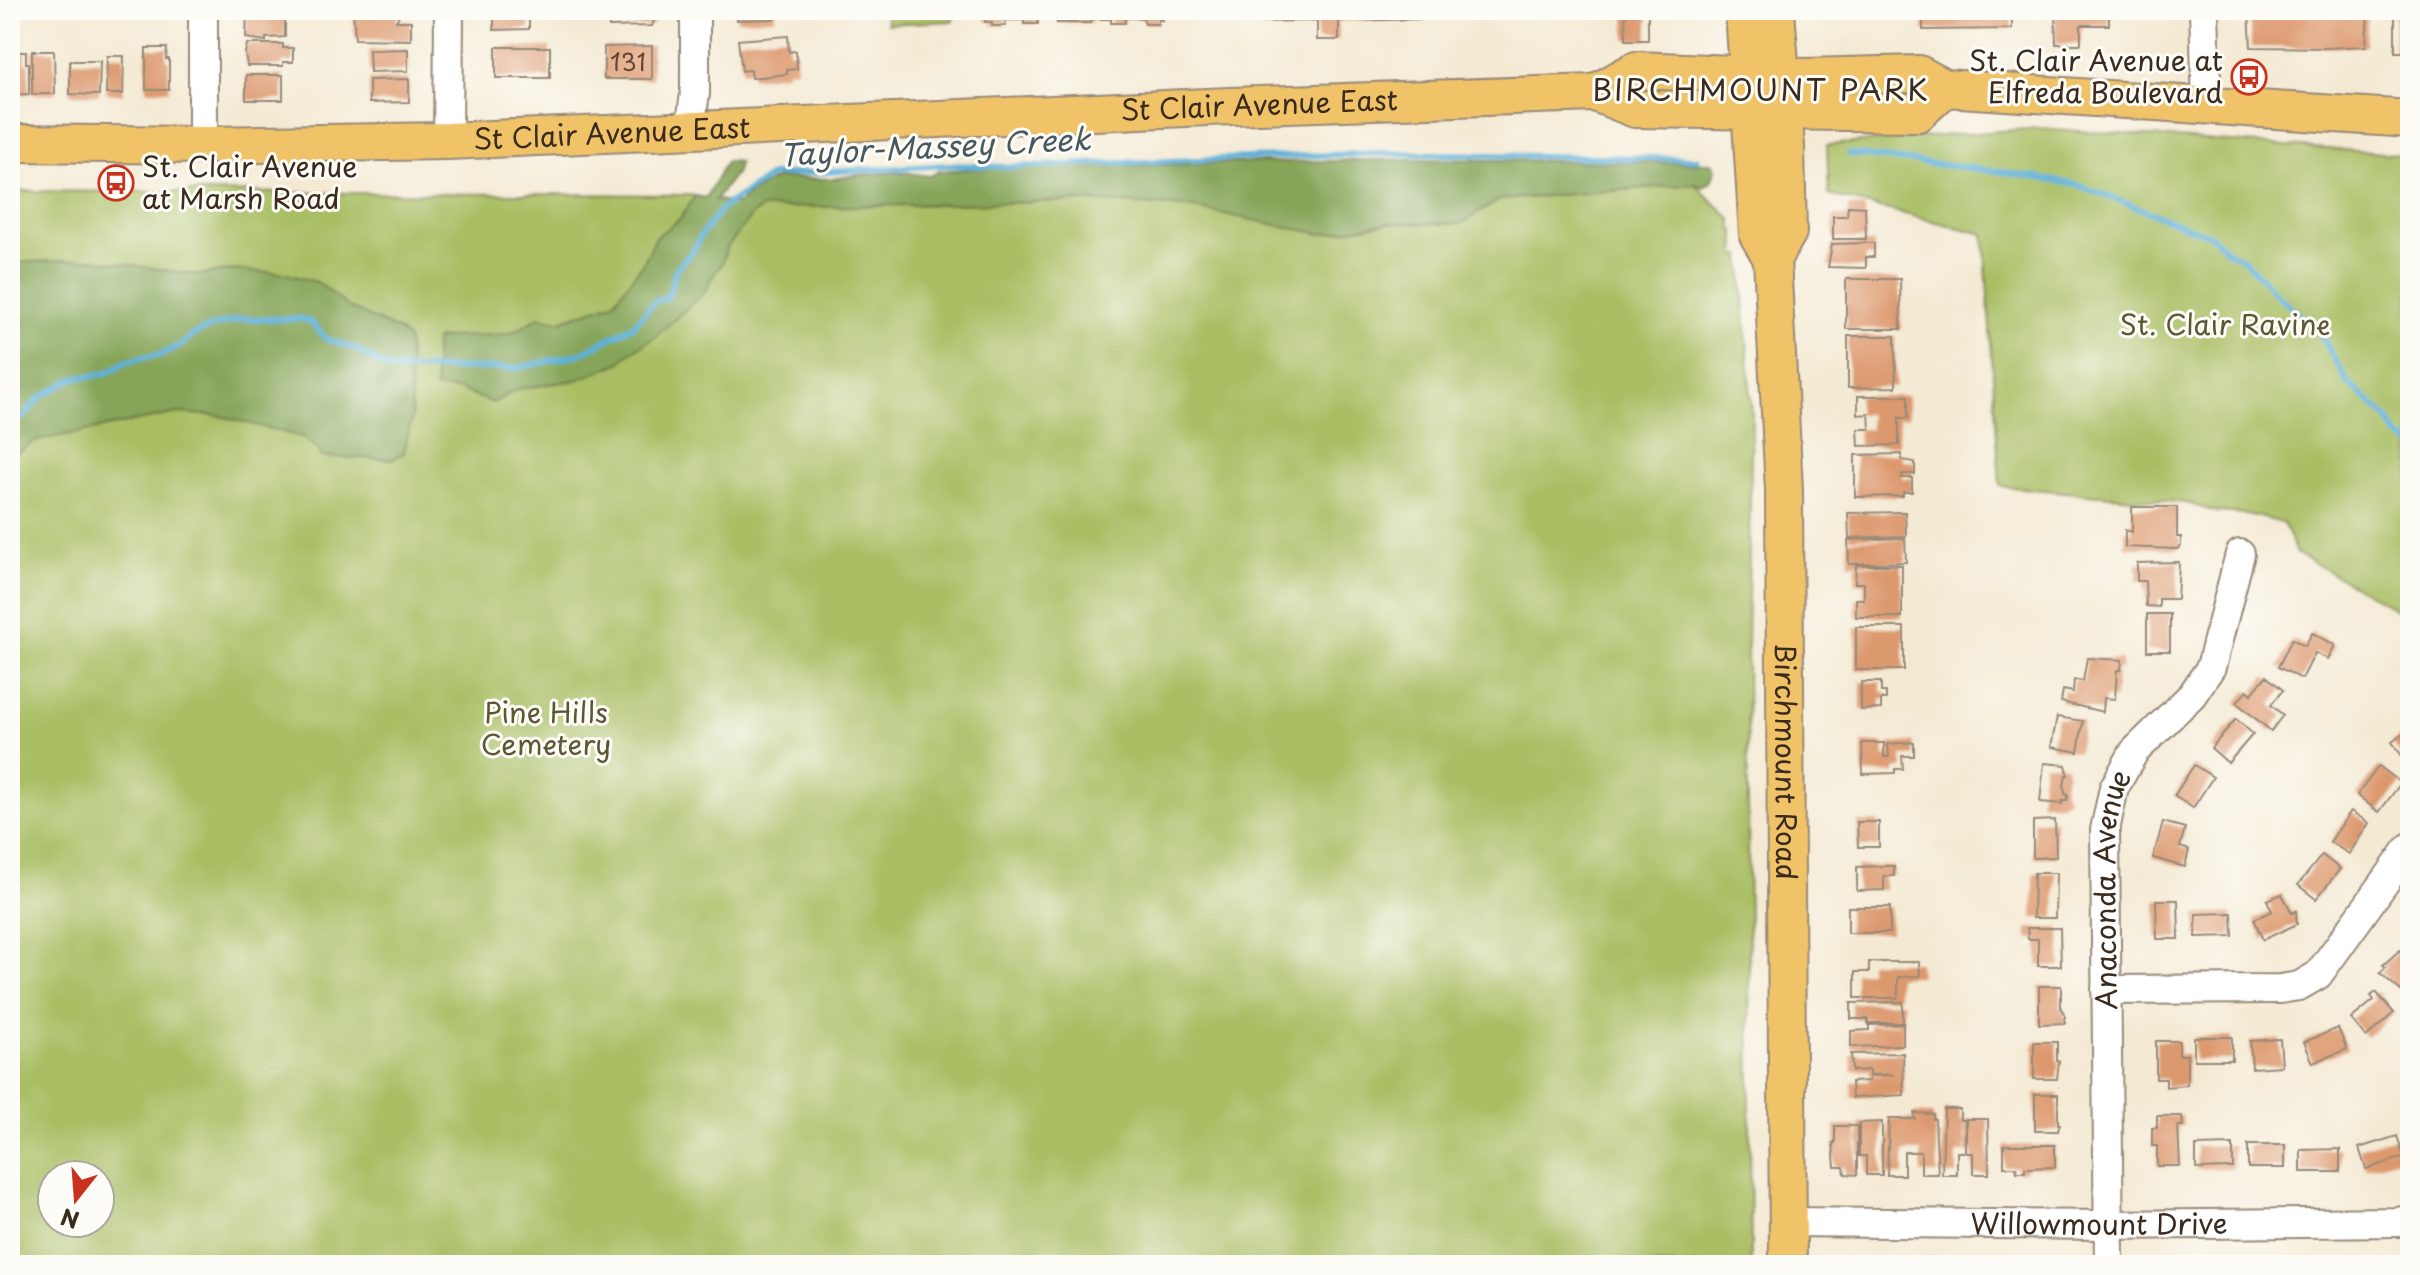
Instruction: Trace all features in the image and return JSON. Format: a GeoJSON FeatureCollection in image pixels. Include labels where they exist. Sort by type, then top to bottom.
{"type":"FeatureCollection","features":[{"type":"Feature","properties":{"kind":"main road","name":"Birchmount Road"},"geometry":{"type":"LineString","coordinates":[[1744,10],[1764,75],[1767,112],[1758,235],[1772,259],[1784,490],[1788,1265]]}},
{"type":"Feature","properties":{"kind":"main road","name":"Birchmount Road"},"geometry":{"type":"LineString","coordinates":[[1764,75],[1776,10]]}},
{"type":"Feature","properties":{"kind":"main road","name":"St Clair Avenue East"},"geometry":{"type":"LineString","coordinates":[[1595,93],[1636,70],[1805,77],[1919,74],[1945,88],[2410,119]]}},
{"type":"Feature","properties":{"kind":"main road","name":"St Clair Avenue East"},"geometry":{"type":"LineString","coordinates":[[10,143],[203,145],[448,141],[1219,106],[1595,93],[1635,109],[1918,113],[1945,88]]}},
{"type":"Feature","properties":{"kind":"street"},"geometry":{"type":"LineString","coordinates":[[203,10],[203,145]]}},
{"type":"Feature","properties":{"kind":"street"},"geometry":{"type":"LineString","coordinates":[[448,141],[449,10]]}},
{"type":"Feature","properties":{"kind":"street"},"geometry":{"type":"LineString","coordinates":[[690,130],[695,93],[695,10]]}},
{"type":"Feature","properties":{"kind":"street"},"geometry":{"type":"LineString","coordinates":[[2204,10],[2207,106]]}},
{"type":"Feature","properties":{"kind":"street","name":"Anaconda Avenue"},"geometry":{"type":"LineString","coordinates":[[2109,1265],[2105,830],[2114,788],[2134,752],[2192,695],[2211,667],[2240,554]]}},
{"type":"Feature","properties":{"kind":"street"},"geometry":{"type":"LineString","coordinates":[[2106,990],[2280,989],[2299,986],[2318,975],[2410,847]]}},
{"type":"Feature","properties":{"kind":"street","name":"Willowmount Drive"},"geometry":{"type":"LineString","coordinates":[[1787,1222],[2107,1225],[2399,1222],[2410,1219]]}},
{"type":"Feature","properties":{"kind":"green space"},"geometry":{"type":"Polygon","coordinates":[[[886,10],[952,10],[953,21],[887,24],[886,10]]]}},
{"type":"Feature","properties":{"kind":"green space","name":"St. Clair Ravine"},"geometry":{"type":"Polygon","coordinates":[[[2039,128],[2410,155],[2410,617],[2296,553],[2283,523],[2247,514],[2216,512],[2187,503],[2000,486],[1984,234],[1829,195],[1827,145],[2039,128]]]}},
{"type":"Feature","properties":{"kind":"green space"},"geometry":{"type":"Polygon","coordinates":[[[1409,159],[1712,163],[1716,169],[1711,181],[1703,187],[1695,184],[1500,200],[1460,224],[1387,223],[1322,234],[1189,207],[1085,201],[762,208],[752,215],[726,249],[722,264],[705,292],[655,337],[628,354],[620,363],[576,380],[518,389],[493,403],[460,390],[435,388],[435,340],[508,333],[539,317],[560,321],[613,303],[644,262],[656,237],[680,219],[695,196],[706,198],[726,161],[739,162],[737,171],[715,200],[738,204],[750,193],[777,178],[833,179],[902,172],[930,176],[940,171],[970,169],[1409,159]]]}},
{"type":"Feature","properties":{"kind":"green space","name":"Pine Hills Cemetery"},"geometry":{"type":"Polygon","coordinates":[[[1695,184],[1732,220],[1732,230],[1735,230],[1736,255],[1741,255],[1752,413],[1747,644],[1751,1265],[10,1265],[10,191],[690,195],[762,208],[1085,201],[1189,207],[1322,234],[1387,223],[1460,224],[1500,200],[1695,184]]]}},
{"type":"Feature","properties":{"kind":"green space"},"geometry":{"type":"Polygon","coordinates":[[[92,259],[199,275],[231,270],[283,273],[317,282],[350,308],[398,330],[408,339],[412,417],[404,453],[392,459],[322,457],[318,449],[302,437],[220,416],[178,413],[35,441],[10,457],[10,263],[92,259]]]}},
{"type":"Feature","properties":{"kind":"building"},"geometry":{"type":"Polygon","coordinates":[[[247,10],[285,12],[285,37],[266,38],[266,41],[246,38],[247,10]]]}},
{"type":"Feature","properties":{"kind":"building"},"geometry":{"type":"Polygon","coordinates":[[[353,10],[402,10],[396,21],[411,21],[411,40],[355,39],[353,10]]]}},
{"type":"Feature","properties":{"kind":"building"},"geometry":{"type":"Polygon","coordinates":[[[494,10],[529,10],[529,29],[494,30],[494,10]]]}},
{"type":"Feature","properties":{"kind":"building"},"geometry":{"type":"Polygon","coordinates":[[[608,10],[653,10],[654,21],[652,26],[609,27],[608,10]]]}},
{"type":"Feature","properties":{"kind":"building"},"geometry":{"type":"Polygon","coordinates":[[[737,10],[775,10],[775,19],[737,20],[737,10]]]}},
{"type":"Feature","properties":{"kind":"building"},"geometry":{"type":"Polygon","coordinates":[[[985,10],[1163,10],[1163,20],[1158,20],[1158,24],[1145,24],[1143,18],[1125,18],[1125,23],[1111,23],[1111,19],[1091,19],[1091,23],[1057,23],[1057,19],[1038,19],[1038,24],[1024,24],[1024,20],[1006,20],[1005,26],[992,26],[992,22],[985,22],[985,10]]]}},
{"type":"Feature","properties":{"kind":"building"},"geometry":{"type":"Polygon","coordinates":[[[1239,10],[1425,10],[1425,19],[1339,21],[1339,40],[1317,40],[1317,21],[1239,22],[1239,10]]]}},
{"type":"Feature","properties":{"kind":"building"},"geometry":{"type":"Polygon","coordinates":[[[1625,10],[1648,10],[1648,40],[1626,40],[1625,10]]]}},
{"type":"Feature","properties":{"kind":"building"},"geometry":{"type":"Polygon","coordinates":[[[1923,10],[2012,10],[2012,29],[1923,30],[1923,10]]]}},
{"type":"Feature","properties":{"kind":"building"},"geometry":{"type":"Polygon","coordinates":[[[2055,10],[2109,10],[2109,25],[2081,25],[2081,44],[2056,44],[2055,10]]]}},
{"type":"Feature","properties":{"kind":"building"},"geometry":{"type":"Polygon","coordinates":[[[2249,10],[2368,10],[2366,46],[2251,47],[2249,10]]]}},
{"type":"Feature","properties":{"kind":"building"},"geometry":{"type":"Polygon","coordinates":[[[2410,10],[2410,52],[2395,52],[2395,13],[2410,10]]]}},
{"type":"Feature","properties":{"kind":"building"},"geometry":{"type":"Polygon","coordinates":[[[788,36],[789,52],[796,51],[797,69],[787,70],[787,74],[752,78],[751,70],[742,71],[738,40],[788,36]]]}},
{"type":"Feature","properties":{"kind":"building"},"geometry":{"type":"Polygon","coordinates":[[[247,44],[283,44],[283,48],[293,48],[293,62],[283,62],[283,66],[247,66],[247,44]]]}},
{"type":"Feature","properties":{"kind":"building"},"geometry":{"type":"Polygon","coordinates":[[[652,46],[652,79],[604,79],[604,47],[652,46]]]}},
{"type":"Feature","properties":{"kind":"building"},"geometry":{"type":"Polygon","coordinates":[[[496,47],[550,47],[550,78],[496,78],[496,47]]]}},
{"type":"Feature","properties":{"kind":"building"},"geometry":{"type":"Polygon","coordinates":[[[146,48],[167,48],[169,90],[146,90],[146,48]]]}},
{"type":"Feature","properties":{"kind":"building"},"geometry":{"type":"Polygon","coordinates":[[[408,49],[408,71],[370,72],[369,50],[408,49]]]}},
{"type":"Feature","properties":{"kind":"building"},"geometry":{"type":"Polygon","coordinates":[[[32,51],[54,51],[55,94],[32,94],[32,51]]]}},
{"type":"Feature","properties":{"kind":"building"},"geometry":{"type":"Polygon","coordinates":[[[10,52],[26,52],[29,94],[10,95],[10,52]]]}},
{"type":"Feature","properties":{"kind":"building"},"geometry":{"type":"Polygon","coordinates":[[[107,56],[124,56],[123,94],[106,94],[107,56]]]}},
{"type":"Feature","properties":{"kind":"building"},"geometry":{"type":"Polygon","coordinates":[[[70,61],[100,61],[99,95],[70,94],[70,61]]]}},
{"type":"Feature","properties":{"kind":"building"},"geometry":{"type":"Polygon","coordinates":[[[246,75],[283,75],[283,100],[246,100],[246,75]]]}},
{"type":"Feature","properties":{"kind":"building"},"geometry":{"type":"Polygon","coordinates":[[[409,79],[409,102],[369,103],[369,80],[409,79]]]}},
{"type":"Feature","properties":{"kind":"building"},"geometry":{"type":"Polygon","coordinates":[[[1848,206],[1865,207],[1866,239],[1833,239],[1833,216],[1847,216],[1848,206]]]}},
{"type":"Feature","properties":{"kind":"building"},"geometry":{"type":"Polygon","coordinates":[[[1874,243],[1874,257],[1866,257],[1866,268],[1828,267],[1832,244],[1874,243]]]}},
{"type":"Feature","properties":{"kind":"building"},"geometry":{"type":"Polygon","coordinates":[[[1846,279],[1900,279],[1901,329],[1846,329],[1846,279]]]}},
{"type":"Feature","properties":{"kind":"building"},"geometry":{"type":"Polygon","coordinates":[[[1848,336],[1895,336],[1896,387],[1848,388],[1848,336]]]}},
{"type":"Feature","properties":{"kind":"building"},"geometry":{"type":"Polygon","coordinates":[[[1858,396],[1908,396],[1908,418],[1899,418],[1899,445],[1859,446],[1858,429],[1870,429],[1869,414],[1858,415],[1858,396]]]}},
{"type":"Feature","properties":{"kind":"building"},"geometry":{"type":"Polygon","coordinates":[[[1902,454],[1902,460],[1915,462],[1915,474],[1902,474],[1902,478],[1912,478],[1912,492],[1903,492],[1903,496],[1855,497],[1855,455],[1902,454]]]}},
{"type":"Feature","properties":{"kind":"building"},"geometry":{"type":"Polygon","coordinates":[[[2132,507],[2177,507],[2177,537],[2181,537],[2181,546],[2177,549],[2125,547],[2125,530],[2132,532],[2132,507]]]}},
{"type":"Feature","properties":{"kind":"building"},"geometry":{"type":"Polygon","coordinates":[[[1905,512],[1906,536],[1849,538],[1848,513],[1905,512]]]}},
{"type":"Feature","properties":{"kind":"building"},"geometry":{"type":"Polygon","coordinates":[[[1905,538],[1906,562],[1849,564],[1848,540],[1905,538]]]}},
{"type":"Feature","properties":{"kind":"building"},"geometry":{"type":"Polygon","coordinates":[[[2179,562],[2177,599],[2159,599],[2159,607],[2146,606],[2145,581],[2137,581],[2137,563],[2179,562]]]}},
{"type":"Feature","properties":{"kind":"building"},"geometry":{"type":"Polygon","coordinates":[[[1856,565],[1902,565],[1902,617],[1856,617],[1856,599],[1864,599],[1864,583],[1855,583],[1856,565]]]}},
{"type":"Feature","properties":{"kind":"building"},"geometry":{"type":"Polygon","coordinates":[[[2147,614],[2170,614],[2170,651],[2147,651],[2147,614]]]}},
{"type":"Feature","properties":{"kind":"building"},"geometry":{"type":"Polygon","coordinates":[[[1856,627],[1904,627],[1904,670],[1856,670],[1856,627]]]}},
{"type":"Feature","properties":{"kind":"building"},"geometry":{"type":"Polygon","coordinates":[[[2312,633],[2335,645],[2328,659],[2315,653],[2302,679],[2278,667],[2292,639],[2305,646],[2312,633]]]}},
{"type":"Feature","properties":{"kind":"building"},"geometry":{"type":"Polygon","coordinates":[[[2087,658],[2122,660],[2121,670],[2117,670],[2115,699],[2104,698],[2103,712],[2061,702],[2063,690],[2073,692],[2074,680],[2083,681],[2087,658]]]}},
{"type":"Feature","properties":{"kind":"building"},"geometry":{"type":"Polygon","coordinates":[[[2266,676],[2283,690],[2271,705],[2283,715],[2271,731],[2237,703],[2247,690],[2252,694],[2266,676]]]}},
{"type":"Feature","properties":{"kind":"building"},"geometry":{"type":"Polygon","coordinates":[[[1861,682],[1881,682],[1881,692],[1886,692],[1886,699],[1881,699],[1881,709],[1861,710],[1861,682]]]}},
{"type":"Feature","properties":{"kind":"building"},"geometry":{"type":"Polygon","coordinates":[[[2057,717],[2083,721],[2078,752],[2051,747],[2057,717]]]}},
{"type":"Feature","properties":{"kind":"building"},"geometry":{"type":"Polygon","coordinates":[[[2236,719],[2253,734],[2228,763],[2211,748],[2236,719]]]}},
{"type":"Feature","properties":{"kind":"building"},"geometry":{"type":"Polygon","coordinates":[[[2410,729],[2410,756],[2405,760],[2392,742],[2410,729]]]}},
{"type":"Feature","properties":{"kind":"building"},"geometry":{"type":"Polygon","coordinates":[[[1914,742],[1914,756],[1902,756],[1903,769],[1895,769],[1895,773],[1863,774],[1862,743],[1884,743],[1884,757],[1889,757],[1888,744],[1914,742]]]}},
{"type":"Feature","properties":{"kind":"building"},"geometry":{"type":"Polygon","coordinates":[[[2044,763],[2066,765],[2068,775],[2064,786],[2068,795],[2067,801],[2062,801],[2062,804],[2040,802],[2044,763]]]}},
{"type":"Feature","properties":{"kind":"building"},"geometry":{"type":"Polygon","coordinates":[[[2194,765],[2213,777],[2193,808],[2174,796],[2194,765]]]}},
{"type":"Feature","properties":{"kind":"building"},"geometry":{"type":"Polygon","coordinates":[[[2379,766],[2401,783],[2379,812],[2357,795],[2379,766]]]}},
{"type":"Feature","properties":{"kind":"building"},"geometry":{"type":"Polygon","coordinates":[[[2351,811],[2369,823],[2349,854],[2330,842],[2351,811]]]}},
{"type":"Feature","properties":{"kind":"building"},"geometry":{"type":"Polygon","coordinates":[[[2055,820],[2056,857],[2033,858],[2033,821],[2055,820]]]}},
{"type":"Feature","properties":{"kind":"building"},"geometry":{"type":"Polygon","coordinates":[[[1857,822],[1879,822],[1879,847],[1858,847],[1857,822]]]}},
{"type":"Feature","properties":{"kind":"building"},"geometry":{"type":"Polygon","coordinates":[[[2163,822],[2185,828],[2180,847],[2189,850],[2185,867],[2153,858],[2163,822]]]}},
{"type":"Feature","properties":{"kind":"building"},"geometry":{"type":"Polygon","coordinates":[[[2322,855],[2340,869],[2316,899],[2298,885],[2322,855]]]}},
{"type":"Feature","properties":{"kind":"building"},"geometry":{"type":"Polygon","coordinates":[[[1894,866],[1894,876],[1884,876],[1884,890],[1857,891],[1857,867],[1894,866]]]}},
{"type":"Feature","properties":{"kind":"building"},"geometry":{"type":"Polygon","coordinates":[[[2034,873],[2056,873],[2055,918],[2033,918],[2034,873]]]}},
{"type":"Feature","properties":{"kind":"building"},"geometry":{"type":"Polygon","coordinates":[[[2282,894],[2292,913],[2296,911],[2297,924],[2263,940],[2254,919],[2272,911],[2267,900],[2282,894]]]}},
{"type":"Feature","properties":{"kind":"building"},"geometry":{"type":"Polygon","coordinates":[[[2156,900],[2178,900],[2179,939],[2157,939],[2156,900]]]}},
{"type":"Feature","properties":{"kind":"building"},"geometry":{"type":"Polygon","coordinates":[[[1848,907],[1890,907],[1890,933],[1848,933],[1848,907]]]}},
{"type":"Feature","properties":{"kind":"building"},"geometry":{"type":"Polygon","coordinates":[[[2232,913],[2233,936],[2196,937],[2196,914],[2232,913]]]}},
{"type":"Feature","properties":{"kind":"building"},"geometry":{"type":"Polygon","coordinates":[[[2027,928],[2060,928],[2061,966],[2038,966],[2038,939],[2028,939],[2027,928]]]}},
{"type":"Feature","properties":{"kind":"building"},"geometry":{"type":"Polygon","coordinates":[[[2400,950],[2410,958],[2410,980],[2401,991],[2380,973],[2386,967],[2383,965],[2400,950]]]}},
{"type":"Feature","properties":{"kind":"building"},"geometry":{"type":"Polygon","coordinates":[[[1869,962],[1919,962],[1920,976],[1898,977],[1898,998],[1855,998],[1855,972],[1869,972],[1869,962]]]}},
{"type":"Feature","properties":{"kind":"building"},"geometry":{"type":"Polygon","coordinates":[[[2039,986],[2061,986],[2065,1023],[2039,1024],[2039,986]]]}},
{"type":"Feature","properties":{"kind":"building"},"geometry":{"type":"Polygon","coordinates":[[[2376,992],[2394,1013],[2366,1037],[2351,1019],[2374,1000],[2371,996],[2376,992]]]}},
{"type":"Feature","properties":{"kind":"building"},"geometry":{"type":"Polygon","coordinates":[[[1903,1002],[1903,1023],[1868,1023],[1868,1019],[1851,1019],[1851,1003],[1903,1002]]]}},
{"type":"Feature","properties":{"kind":"building"},"geometry":{"type":"Polygon","coordinates":[[[1903,1024],[1903,1045],[1851,1047],[1851,1031],[1869,1030],[1869,1025],[1903,1024]]]}},
{"type":"Feature","properties":{"kind":"building"},"geometry":{"type":"Polygon","coordinates":[[[2338,1028],[2347,1049],[2313,1063],[2304,1042],[2338,1028]]]}},
{"type":"Feature","properties":{"kind":"building"},"geometry":{"type":"Polygon","coordinates":[[[2194,1037],[2232,1037],[2232,1060],[2194,1060],[2194,1037]]]}},
{"type":"Feature","properties":{"kind":"building"},"geometry":{"type":"Polygon","coordinates":[[[2280,1039],[2282,1066],[2252,1068],[2250,1041],[2280,1039]]]}},
{"type":"Feature","properties":{"kind":"building"},"geometry":{"type":"Polygon","coordinates":[[[2156,1041],[2179,1041],[2179,1055],[2187,1055],[2187,1085],[2166,1087],[2166,1079],[2156,1079],[2156,1041]]]}},
{"type":"Feature","properties":{"kind":"building"},"geometry":{"type":"Polygon","coordinates":[[[2034,1042],[2057,1042],[2057,1079],[2034,1079],[2034,1042]]]}},
{"type":"Feature","properties":{"kind":"building"},"geometry":{"type":"Polygon","coordinates":[[[1903,1053],[1904,1095],[1852,1098],[1851,1082],[1869,1081],[1869,1076],[1894,1075],[1870,1075],[1870,1070],[1852,1071],[1851,1054],[1903,1053]]]}},
{"type":"Feature","properties":{"kind":"building"},"geometry":{"type":"Polygon","coordinates":[[[2035,1094],[2058,1094],[2058,1131],[2035,1131],[2035,1094]]]}},
{"type":"Feature","properties":{"kind":"building"},"geometry":{"type":"Polygon","coordinates":[[[1944,1109],[1960,1109],[1960,1120],[1965,1120],[1965,1152],[1957,1152],[1957,1175],[1942,1175],[1944,1109]]]}},
{"type":"Feature","properties":{"kind":"building"},"geometry":{"type":"Polygon","coordinates":[[[1914,1113],[1933,1114],[1935,1119],[1938,1174],[1921,1174],[1921,1152],[1904,1152],[1904,1175],[1887,1175],[1889,1119],[1915,1119],[1914,1113]]]}},
{"type":"Feature","properties":{"kind":"building"},"geometry":{"type":"Polygon","coordinates":[[[2157,1116],[2182,1116],[2183,1126],[2178,1126],[2180,1166],[2157,1166],[2157,1146],[2152,1146],[2152,1128],[2157,1128],[2157,1116]]]}},
{"type":"Feature","properties":{"kind":"building"},"geometry":{"type":"Polygon","coordinates":[[[1966,1119],[1988,1119],[1989,1174],[1973,1174],[1973,1153],[1966,1153],[1966,1119]]]}},
{"type":"Feature","properties":{"kind":"building"},"geometry":{"type":"Polygon","coordinates":[[[1882,1122],[1882,1175],[1866,1175],[1866,1156],[1859,1156],[1859,1123],[1882,1122]]]}},
{"type":"Feature","properties":{"kind":"building"},"geometry":{"type":"Polygon","coordinates":[[[1835,1126],[1857,1126],[1857,1175],[1845,1174],[1844,1167],[1835,1167],[1835,1126]]]}},
{"type":"Feature","properties":{"kind":"building"},"geometry":{"type":"Polygon","coordinates":[[[2397,1136],[2404,1157],[2366,1169],[2359,1148],[2397,1136]]]}},
{"type":"Feature","properties":{"kind":"building"},"geometry":{"type":"Polygon","coordinates":[[[2004,1145],[2055,1145],[2055,1167],[2025,1168],[2025,1172],[2017,1172],[2016,1167],[2004,1167],[2004,1145]]]}},
{"type":"Feature","properties":{"kind":"building"},"geometry":{"type":"Polygon","coordinates":[[[2233,1145],[2233,1168],[2196,1169],[2196,1146],[2233,1145]]]}},
{"type":"Feature","properties":{"kind":"building"},"geometry":{"type":"Polygon","coordinates":[[[2248,1145],[2285,1145],[2285,1168],[2248,1168],[2248,1145]]]}},
{"type":"Feature","properties":{"kind":"building"},"geometry":{"type":"Polygon","coordinates":[[[2340,1149],[2340,1172],[2301,1172],[2301,1150],[2340,1149]]]}},
{"type":"Feature","properties":{"kind":"waterway","name":"Taylor-Massey Creek"},"geometry":{"type":"LineString","coordinates":[[10,424],[23,417],[39,398],[74,378],[105,374],[127,361],[163,354],[192,335],[241,319],[303,319],[311,322],[326,339],[356,349],[389,369],[518,368],[580,354],[633,326],[654,302],[668,297],[676,269],[695,248],[723,207],[772,175],[949,165],[1010,167],[1384,153],[1697,159]]}},
{"type":"Feature","properties":{"kind":"waterway"},"geometry":{"type":"LineString","coordinates":[[1849,154],[2003,172],[2078,185],[2212,236],[2226,250],[2245,260],[2278,296],[2318,330],[2348,383],[2410,444]]}},
{"type":"Feature","properties":{"kind":"place","name":"St. Clair Avenue at Elfreda Boulevard"},"geometry":{"type":"Point","coordinates":[2249,77]}},
{"type":"Feature","properties":{"kind":"place","name":"St. Clair Avenue at Marsh Road"},"geometry":{"type":"Point","coordinates":[116,183]}},
{"type":"Feature","properties":{"kind":"district","name":"BIRCHMOUNT PARK"},"geometry":{"type":"Point","coordinates":[1761,91]}}]}
